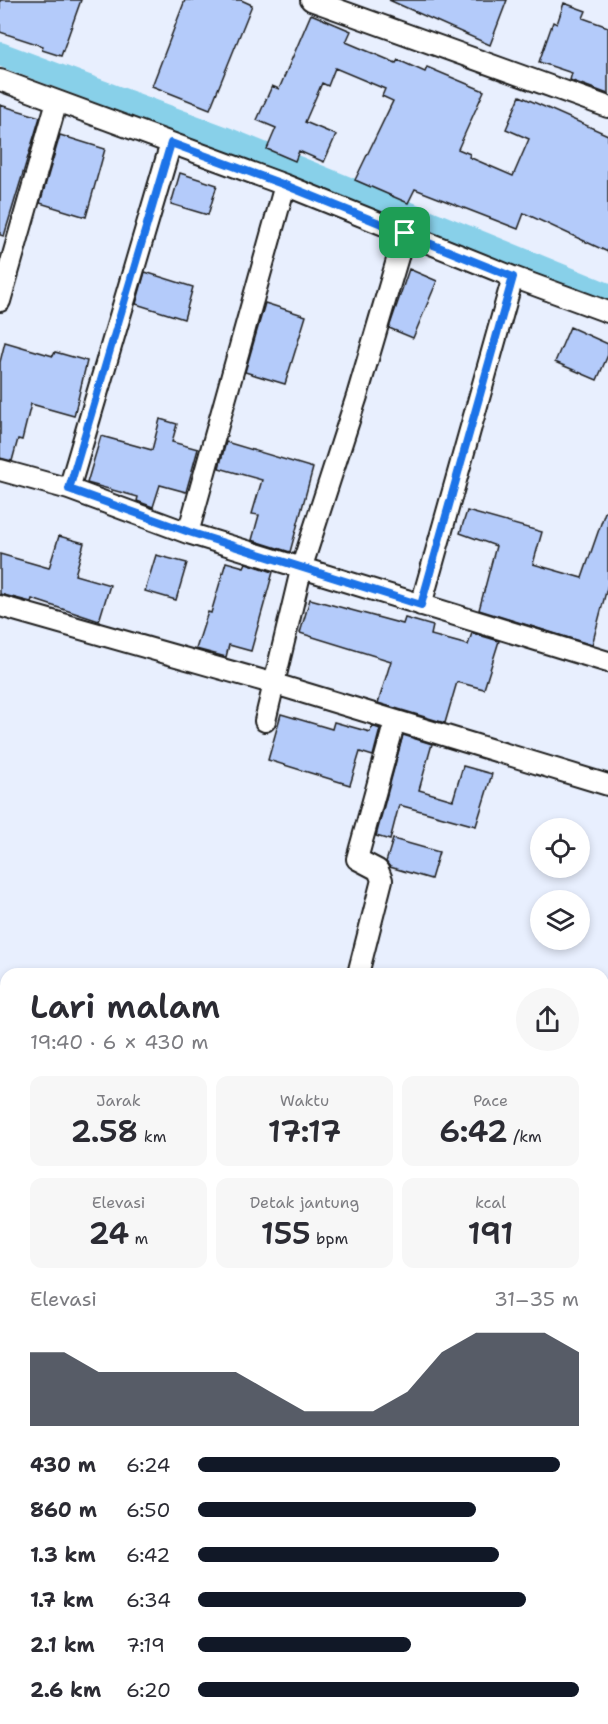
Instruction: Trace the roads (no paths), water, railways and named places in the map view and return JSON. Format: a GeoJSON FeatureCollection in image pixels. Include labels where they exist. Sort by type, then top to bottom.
{"type":"FeatureCollection","features":[{"type":"Feature","properties":{"kind":"street"},"geometry":{"type":"LineString","coordinates":[[319,1],[608,107]]}},
{"type":"Feature","properties":{"kind":"street"},"geometry":{"type":"LineString","coordinates":[[0,80],[285,185],[513,277],[608,312]]}},
{"type":"Feature","properties":{"kind":"street"},"geometry":{"type":"LineString","coordinates":[[0,301],[57,101]]}},
{"type":"Feature","properties":{"kind":"street"},"geometry":{"type":"LineString","coordinates":[[69,489],[171,143]]}},
{"type":"Feature","properties":{"kind":"street"},"geometry":{"type":"LineString","coordinates":[[189,532],[285,185]]}},
{"type":"Feature","properties":{"kind":"street"},"geometry":{"type":"LineString","coordinates":[[265,721],[302,566],[357,396],[405,233]]}},
{"type":"Feature","properties":{"kind":"street"},"geometry":{"type":"LineString","coordinates":[[421,605],[513,277]]}},
{"type":"Feature","properties":{"kind":"street"},"geometry":{"type":"LineString","coordinates":[[0,470],[69,489],[189,532],[608,662]]}},
{"type":"Feature","properties":{"kind":"street"},"geometry":{"type":"LineString","coordinates":[[0,606],[275,684],[608,785]]}},
{"type":"Feature","properties":{"kind":"street"},"geometry":{"type":"LineString","coordinates":[[360,968],[382,880],[378,870],[357,859],[395,722]]}},
{"type":"Feature","properties":{"kind":"waterway"},"geometry":{"type":"LineString","coordinates":[[0,54],[229,140],[608,295]]}}]}
